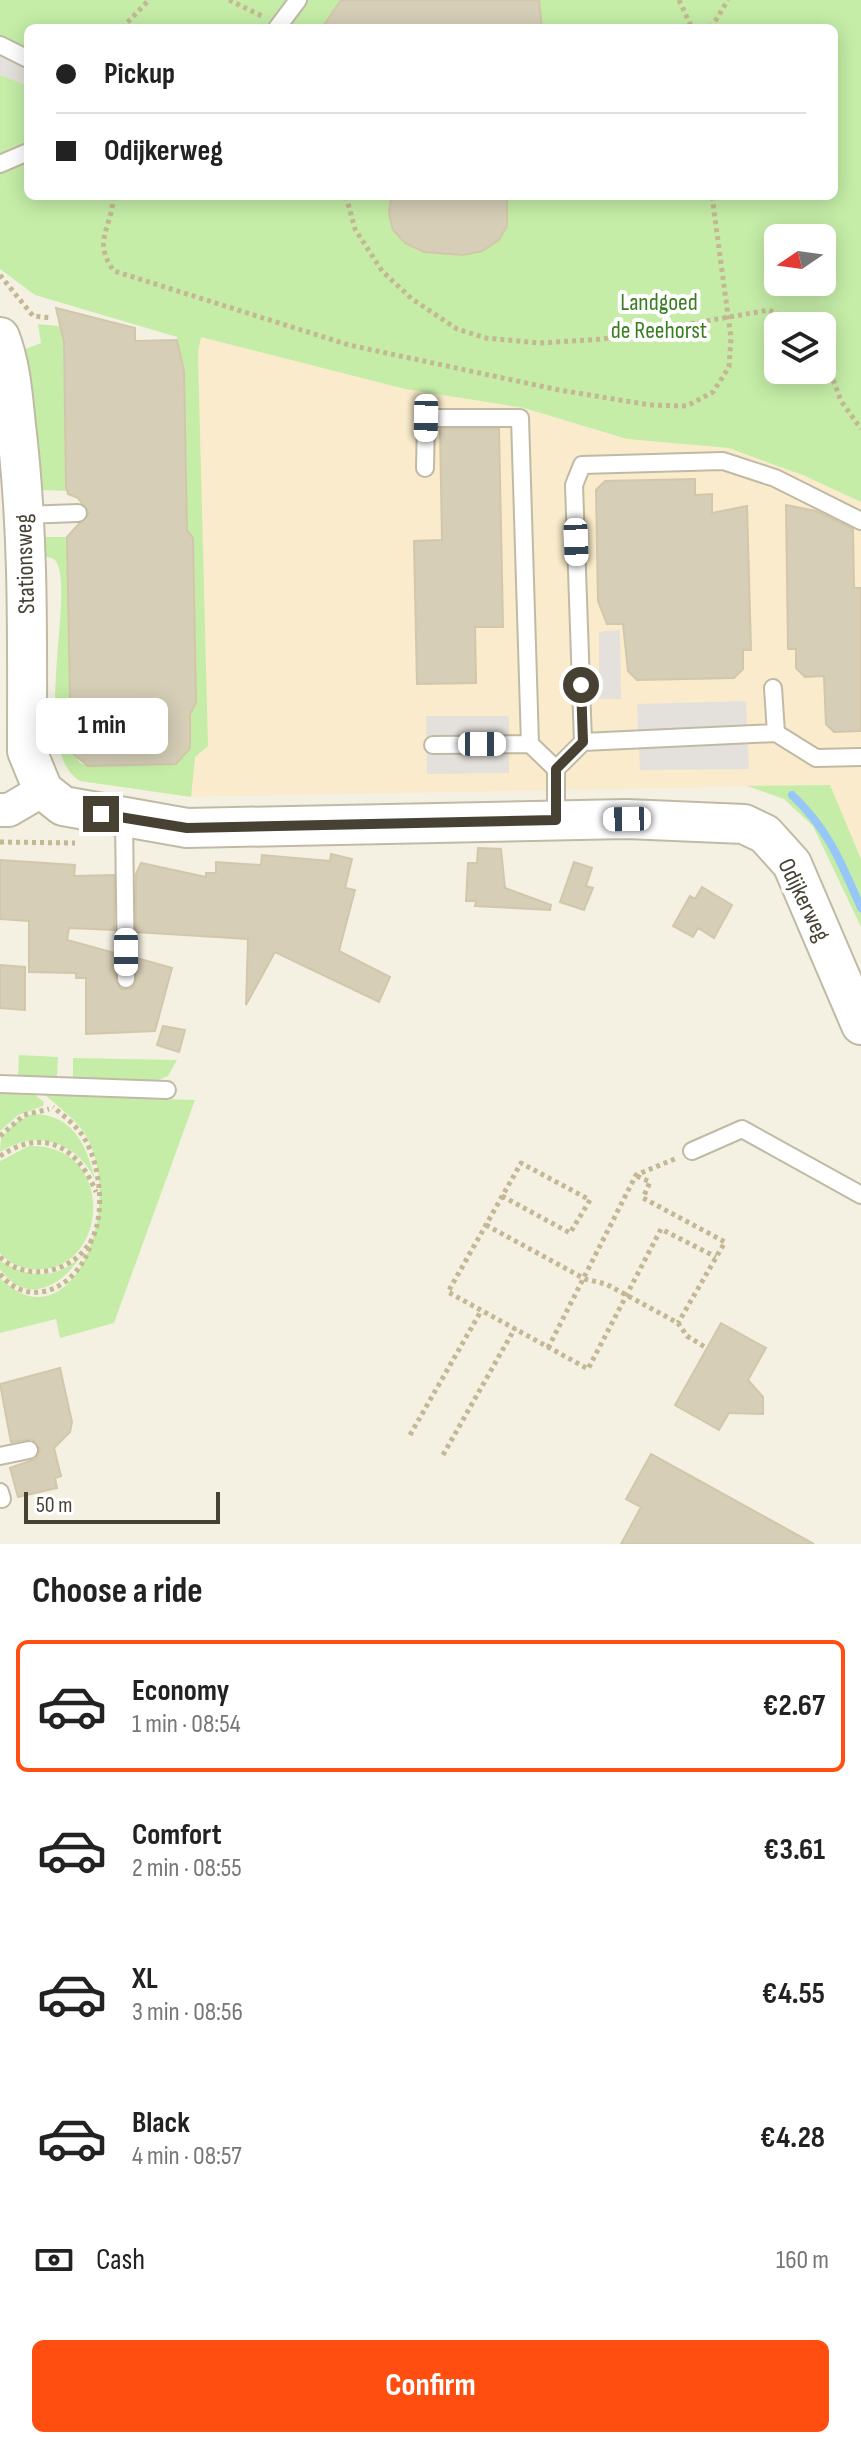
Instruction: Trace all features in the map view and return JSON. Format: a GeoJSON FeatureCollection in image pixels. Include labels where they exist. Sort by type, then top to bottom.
{"type":"FeatureCollection","features":[{"type":"Feature","properties":{"kind":"street","name":"Stationsweg"},"geometry":{"type":"LineString","coordinates":[[0,337],[13,394],[24,515],[27,751],[43,790]]}},
{"type":"Feature","properties":{"kind":"street"},"geometry":{"type":"LineString","coordinates":[[0,810],[9,810],[43,790]]}},
{"type":"Feature","properties":{"kind":"street","name":"Odijkerweg"},"geometry":{"type":"LineString","coordinates":[[43,790],[63,806],[187,828],[556,820],[744,824],[765,834],[792,864],[861,1025]]}},
{"type":"Feature","properties":{"kind":"lane"},"geometry":{"type":"LineString","coordinates":[[272,24],[298,0]]}},
{"type":"Feature","properties":{"kind":"lane"},"geometry":{"type":"LineString","coordinates":[[0,45],[24,57]]}},
{"type":"Feature","properties":{"kind":"lane"},"geometry":{"type":"LineString","coordinates":[[0,164],[24,154]]}},
{"type":"Feature","properties":{"kind":"lane"},"geometry":{"type":"LineString","coordinates":[[425,468],[426,418],[520,418],[530,744],[556,769]]}},
{"type":"Feature","properties":{"kind":"lane"},"geometry":{"type":"LineString","coordinates":[[583,742],[574,485],[582,465],[723,461],[775,478],[861,521]]}},
{"type":"Feature","properties":{"kind":"lane"},"geometry":{"type":"LineString","coordinates":[[24,515],[78,513]]}},
{"type":"Feature","properties":{"kind":"lane"},"geometry":{"type":"LineString","coordinates":[[773,688],[776,733]]}},
{"type":"Feature","properties":{"kind":"lane"},"geometry":{"type":"LineString","coordinates":[[556,820],[556,769],[583,742],[776,733],[816,758],[861,757]]}},
{"type":"Feature","properties":{"kind":"lane"},"geometry":{"type":"LineString","coordinates":[[433,745],[530,744]]}},
{"type":"Feature","properties":{"kind":"lane"},"geometry":{"type":"LineString","coordinates":[[124,818],[126,979]]}},
{"type":"Feature","properties":{"kind":"lane"},"geometry":{"type":"LineString","coordinates":[[0,1084],[167,1090]]}},
{"type":"Feature","properties":{"kind":"lane"},"geometry":{"type":"LineString","coordinates":[[692,1151],[742,1129],[861,1195]]}},
{"type":"Feature","properties":{"kind":"lane"},"geometry":{"type":"LineString","coordinates":[[0,1456],[29,1450]]}},
{"type":"Feature","properties":{"kind":"path"},"geometry":{"type":"LineString","coordinates":[[126,24],[149,0]]}},
{"type":"Feature","properties":{"kind":"path"},"geometry":{"type":"LineString","coordinates":[[229,0],[272,24]]}},
{"type":"Feature","properties":{"kind":"path"},"geometry":{"type":"LineString","coordinates":[[679,0],[690,24]]}},
{"type":"Feature","properties":{"kind":"path"},"geometry":{"type":"LineString","coordinates":[[713,24],[728,0]]}},
{"type":"Feature","properties":{"kind":"path"},"geometry":{"type":"LineString","coordinates":[[112,200],[102,243],[105,259],[114,271],[349,345],[559,390],[650,405],[687,406],[713,392],[729,367],[727,316],[712,200]]}},
{"type":"Feature","properties":{"kind":"path"},"geometry":{"type":"LineString","coordinates":[[347,200],[355,229],[382,271],[412,299],[457,329],[486,338],[539,343],[603,339],[727,316],[769,310],[774,312]]}},
{"type":"Feature","properties":{"kind":"path"},"geometry":{"type":"LineString","coordinates":[[0,275],[33,316],[52,318]]}},
{"type":"Feature","properties":{"kind":"path"},"geometry":{"type":"LineString","coordinates":[[835,384],[841,401],[861,429]]}},
{"type":"Feature","properties":{"kind":"path"},"geometry":{"type":"LineString","coordinates":[[0,1136],[24,1115],[48,1109],[58,1111],[84,1137],[95,1169],[98,1198],[92,1240],[78,1269],[58,1288],[47,1292],[20,1290],[0,1274]]}},
{"type":"Feature","properties":{"kind":"path"},"geometry":{"type":"LineString","coordinates":[[0,1156],[26,1144],[55,1145],[81,1162],[98,1198]]}},
{"type":"Feature","properties":{"kind":"path"},"geometry":{"type":"LineString","coordinates":[[548,1348],[636,1175],[692,1151]]}},
{"type":"Feature","properties":{"kind":"path"},"geometry":{"type":"LineString","coordinates":[[502,1196],[570,1233],[590,1200],[521,1163],[502,1196],[448,1292],[588,1369],[661,1229],[716,1257]]}},
{"type":"Feature","properties":{"kind":"path"},"geometry":{"type":"LineString","coordinates":[[636,1175],[650,1182],[643,1198],[725,1242],[678,1323]]}},
{"type":"Feature","properties":{"kind":"path"},"geometry":{"type":"LineString","coordinates":[[486,1225],[585,1279],[606,1284],[678,1323],[687,1336],[705,1347]]}},
{"type":"Feature","properties":{"kind":"path"},"geometry":{"type":"LineString","coordinates":[[0,1257],[20,1270],[43,1273],[71,1261],[92,1240]]}},
{"type":"Feature","properties":{"kind":"path"},"geometry":{"type":"LineString","coordinates":[[410,1435],[481,1311]]}},
{"type":"Feature","properties":{"kind":"path"},"geometry":{"type":"LineString","coordinates":[[443,1455],[515,1328]]}},
{"type":"Feature","properties":{"kind":"shaded area"},"geometry":{"type":"Polygon","coordinates":[[[0,53],[24,64],[24,84],[0,75],[0,53]]]}},
{"type":"Feature","properties":{"kind":"shaded area"},"geometry":{"type":"Polygon","coordinates":[[[201,337],[405,389],[524,408],[627,439],[729,448],[805,476],[861,502],[861,859],[829,785],[191,797],[192,759],[208,746],[198,352],[201,337]]]}},
{"type":"Feature","properties":{"kind":"shaded area"},"geometry":{"type":"Polygon","coordinates":[[[620,630],[621,699],[599,699],[599,632],[620,630]]]}},
{"type":"Feature","properties":{"kind":"shaded area"},"geometry":{"type":"Polygon","coordinates":[[[746,701],[749,769],[640,770],[637,704],[746,701]]]}},
{"type":"Feature","properties":{"kind":"shaded area"},"geometry":{"type":"Polygon","coordinates":[[[426,716],[509,716],[509,773],[427,774],[426,716]]]}},
{"type":"Feature","properties":{"kind":"green space","name":"Landgoed de Reehorst"},"geometry":{"type":"Polygon","coordinates":[[[0,0],[861,0],[861,502],[805,476],[729,448],[627,439],[524,408],[405,389],[201,337],[198,352],[208,746],[195,757],[191,797],[80,781],[65,764],[57,736],[55,703],[60,574],[54,559],[42,555],[45,537],[68,537],[73,753],[80,763],[89,766],[168,765],[191,743],[190,716],[196,701],[193,542],[187,526],[184,371],[177,337],[35,295],[0,269],[0,0]]]}},
{"type":"Feature","properties":{"kind":"green space"},"geometry":{"type":"Polygon","coordinates":[[[38,324],[58,326],[70,332],[63,341],[67,491],[40,490],[25,349],[41,343],[38,324]]]}},
{"type":"Feature","properties":{"kind":"green space"},"geometry":{"type":"Polygon","coordinates":[[[830,785],[861,859],[861,927],[813,826],[784,799],[747,786],[830,785]]]}},
{"type":"Feature","properties":{"kind":"green space"},"geometry":{"type":"Polygon","coordinates":[[[19,1055],[58,1057],[57,1077],[18,1075],[19,1055]]]}},
{"type":"Feature","properties":{"kind":"green space"},"geometry":{"type":"Polygon","coordinates":[[[73,1058],[177,1060],[168,1076],[156,1081],[73,1078],[73,1058]]]}},
{"type":"Feature","properties":{"kind":"green space"},"geometry":{"type":"Polygon","coordinates":[[[0,1093],[35,1095],[44,1102],[43,1106],[18,1115],[0,1131],[0,1093]]]}},
{"type":"Feature","properties":{"kind":"green space"},"geometry":{"type":"Polygon","coordinates":[[[45,1095],[195,1100],[114,1323],[60,1338],[56,1319],[0,1333],[0,1278],[26,1295],[50,1295],[70,1282],[85,1258],[96,1229],[100,1196],[96,1163],[85,1134],[45,1095]]]}},
{"type":"Feature","properties":{"kind":"green space"},"geometry":{"type":"Polygon","coordinates":[[[32,1114],[57,1119],[75,1133],[87,1154],[95,1179],[77,1156],[54,1143],[28,1141],[0,1152],[1,1138],[15,1123],[32,1114]]]}},
{"type":"Feature","properties":{"kind":"green space"},"geometry":{"type":"Polygon","coordinates":[[[29,1146],[58,1151],[78,1165],[90,1185],[93,1209],[89,1232],[77,1252],[58,1266],[23,1267],[0,1253],[0,1161],[29,1146]]]}},
{"type":"Feature","properties":{"kind":"green space"},"geometry":{"type":"Polygon","coordinates":[[[82,1255],[65,1276],[44,1288],[21,1287],[10,1281],[0,1269],[0,1261],[22,1271],[53,1273],[82,1255]]]}},
{"type":"Feature","properties":{"kind":"building"},"geometry":{"type":"Polygon","coordinates":[[[341,0],[539,0],[542,24],[325,24],[341,0]]]}},
{"type":"Feature","properties":{"kind":"building"},"geometry":{"type":"Polygon","coordinates":[[[391,200],[507,200],[507,226],[499,240],[482,251],[463,255],[424,252],[405,243],[393,230],[389,214],[391,200]]]}},
{"type":"Feature","properties":{"kind":"building"},"geometry":{"type":"Polygon","coordinates":[[[56,308],[135,328],[135,341],[177,340],[184,371],[187,530],[193,538],[196,703],[190,714],[190,748],[176,764],[88,766],[71,752],[67,537],[89,513],[78,498],[68,494],[66,487],[64,342],[56,308]]]}},
{"type":"Feature","properties":{"kind":"building"},"geometry":{"type":"Polygon","coordinates":[[[440,429],[499,429],[503,627],[475,627],[476,683],[417,684],[414,541],[442,540],[440,429]]]}},
{"type":"Feature","properties":{"kind":"building"},"geometry":{"type":"Polygon","coordinates":[[[695,479],[695,495],[712,494],[712,513],[747,506],[751,650],[743,650],[743,669],[734,678],[637,680],[628,671],[623,624],[607,624],[598,601],[596,490],[605,481],[695,479]]]}},
{"type":"Feature","properties":{"kind":"building"},"geometry":{"type":"Polygon","coordinates":[[[786,505],[816,511],[853,529],[854,588],[861,588],[861,731],[834,732],[826,724],[824,676],[805,677],[796,668],[796,649],[788,649],[786,505]]]}},
{"type":"Feature","properties":{"kind":"building"},"geometry":{"type":"Polygon","coordinates":[[[478,848],[501,849],[505,888],[551,905],[550,910],[475,906],[476,901],[466,901],[468,863],[477,863],[478,848]]]}},
{"type":"Feature","properties":{"kind":"building"},"geometry":{"type":"Polygon","coordinates":[[[331,854],[352,859],[345,888],[355,890],[339,951],[390,977],[379,1002],[275,952],[246,1005],[248,939],[136,932],[136,874],[141,863],[206,877],[206,873],[216,873],[216,862],[261,865],[262,855],[330,861],[331,854]]]}},
{"type":"Feature","properties":{"kind":"building"},"geometry":{"type":"Polygon","coordinates":[[[0,860],[75,865],[74,876],[114,875],[114,930],[69,928],[67,940],[115,953],[115,980],[121,989],[131,989],[136,984],[137,958],[172,968],[155,1031],[86,1034],[86,978],[76,978],[76,973],[29,972],[29,921],[0,919],[0,860]]]}},
{"type":"Feature","properties":{"kind":"building"},"geometry":{"type":"Polygon","coordinates":[[[574,862],[592,868],[586,886],[593,888],[584,910],[560,902],[574,862]]]}},
{"type":"Feature","properties":{"kind":"building"},"geometry":{"type":"Polygon","coordinates":[[[702,887],[732,905],[714,938],[698,928],[693,937],[673,926],[690,896],[695,899],[702,887]]]}},
{"type":"Feature","properties":{"kind":"building"},"geometry":{"type":"Polygon","coordinates":[[[0,965],[25,967],[25,1010],[0,1008],[0,965]]]}},
{"type":"Feature","properties":{"kind":"building"},"geometry":{"type":"Polygon","coordinates":[[[163,1026],[185,1030],[179,1052],[157,1045],[163,1026]]]}},
{"type":"Feature","properties":{"kind":"building"},"geometry":{"type":"Polygon","coordinates":[[[721,1323],[766,1348],[748,1380],[763,1397],[763,1414],[729,1413],[719,1430],[675,1405],[721,1323]]]}},
{"type":"Feature","properties":{"kind":"building"},"geometry":{"type":"Polygon","coordinates":[[[60,1368],[72,1422],[70,1432],[54,1448],[61,1476],[55,1478],[57,1488],[18,1497],[10,1468],[36,1459],[40,1449],[32,1439],[11,1442],[0,1384],[60,1368]]]}},
{"type":"Feature","properties":{"kind":"building"},"geometry":{"type":"Polygon","coordinates":[[[651,1454],[814,1544],[621,1544],[641,1507],[626,1499],[651,1454]]]}},
{"type":"Feature","properties":{"kind":"waterway"},"geometry":{"type":"LineString","coordinates":[[792,795],[824,834],[861,908]]}},
{"type":"Feature","properties":{"kind":"route"},"geometry":{"type":"LineString","coordinates":[[101,814],[187,828],[556,820],[556,769],[583,742],[581,685]]}}]}
